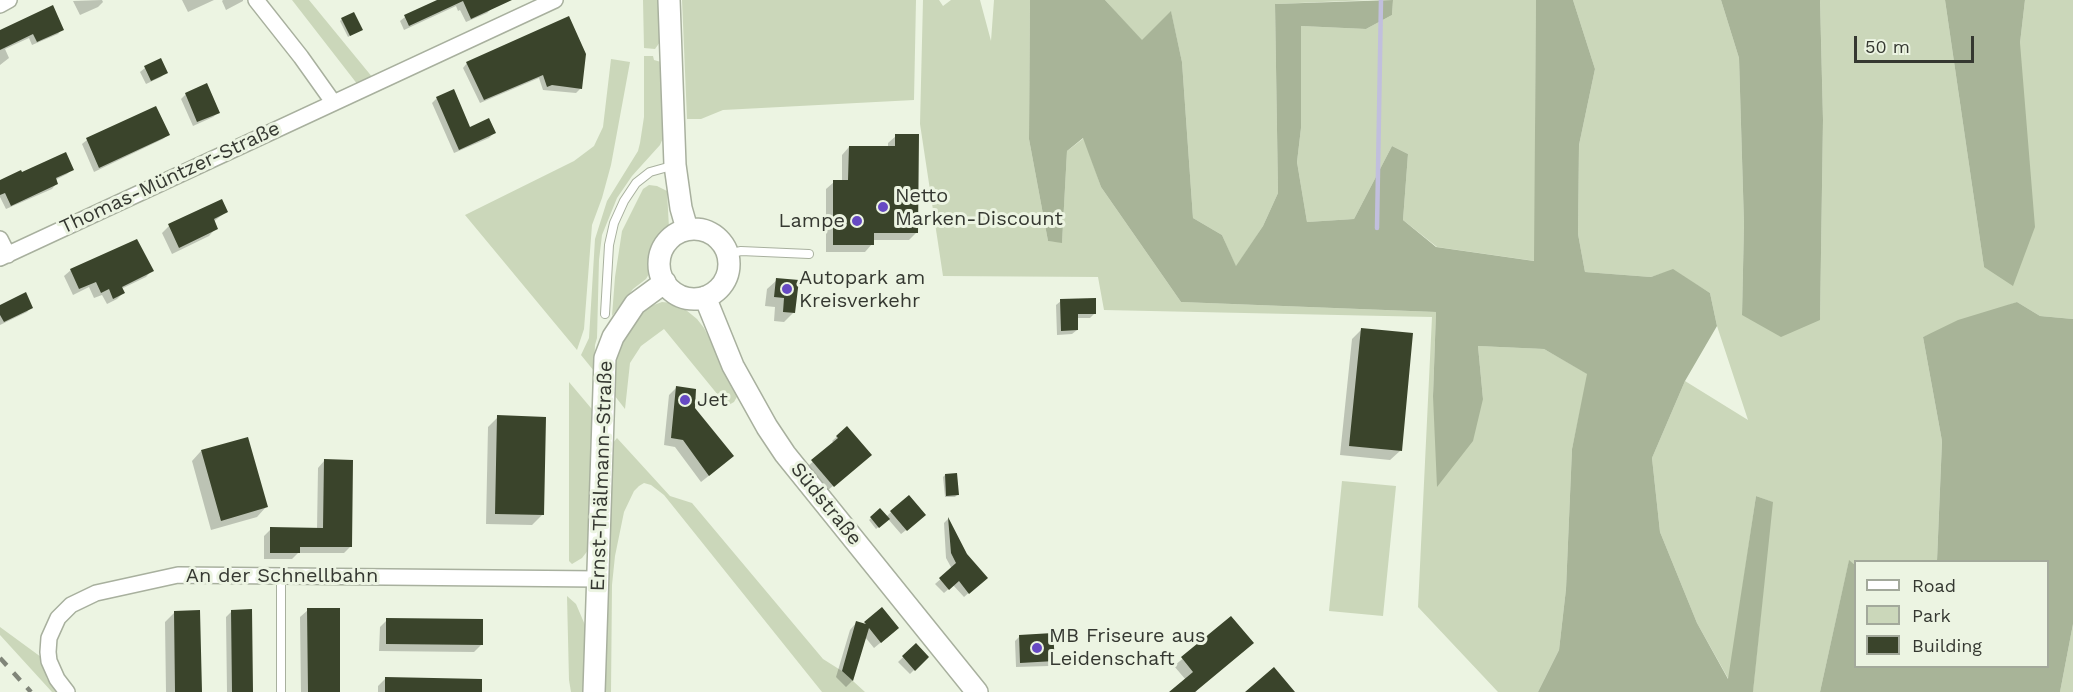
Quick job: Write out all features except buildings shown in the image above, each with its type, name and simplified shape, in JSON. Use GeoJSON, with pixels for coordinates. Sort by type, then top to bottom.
{"type":"FeatureCollection","features":[{"type":"Feature","properties":{"kind":"main road"},"geometry":{"type":"LineString","coordinates":[[669,0],[675,165],[681,208],[687,229]]}},
{"type":"Feature","properties":{"kind":"main road"},"geometry":{"type":"LineString","coordinates":[[687,229],[710,232],[719,239],[727,254],[728,272],[724,283],[716,292],[694,299],[674,293],[665,282],[659,266],[663,247],[677,233],[687,229]]}},
{"type":"Feature","properties":{"kind":"main road","name":"Ernst-Thälmann-Straße"},"geometry":{"type":"LineString","coordinates":[[594,692],[605,358],[613,337],[635,304],[665,282]]}},
{"type":"Feature","properties":{"kind":"main road","name":"Südstraße"},"geometry":{"type":"LineString","coordinates":[[705,297],[733,366],[785,454],[977,692]]}},
{"type":"Feature","properties":{"kind":"street"},"geometry":{"type":"LineString","coordinates":[[0,5],[9,0]]}},
{"type":"Feature","properties":{"kind":"street"},"geometry":{"type":"LineString","coordinates":[[256,0],[333,102]]}},
{"type":"Feature","properties":{"kind":"street","name":"Thomas-Müntzer-Straße"},"geometry":{"type":"LineString","coordinates":[[0,239],[4,256],[555,0]]}},
{"type":"Feature","properties":{"kind":"street","name":"An der Schnellbahn"},"geometry":{"type":"LineString","coordinates":[[67,692],[57,679],[49,662],[48,652],[52,628],[58,618],[71,605],[96,594],[178,575],[598,579]]}},
{"type":"Feature","properties":{"kind":"lane"},"geometry":{"type":"LineString","coordinates":[[605,315],[609,245],[614,223],[624,201],[636,183],[650,172],[675,165]]}},
{"type":"Feature","properties":{"kind":"lane"},"geometry":{"type":"LineString","coordinates":[[727,254],[741,251],[809,254]]}},
{"type":"Feature","properties":{"kind":"lane"},"geometry":{"type":"LineString","coordinates":[[281,576],[281,692]]}},
{"type":"Feature","properties":{"kind":"green space"},"geometry":{"type":"Polygon","coordinates":[[[292,0],[309,0],[373,78],[358,85],[292,0]]]}},
{"type":"Feature","properties":{"kind":"green space"},"geometry":{"type":"Polygon","coordinates":[[[643,0],[659,0],[660,42],[655,49],[644,48],[643,0]]]}},
{"type":"Feature","properties":{"kind":"green space"},"geometry":{"type":"Polygon","coordinates":[[[682,0],[916,0],[914,100],[723,110],[701,119],[687,119],[682,0]]]}},
{"type":"Feature","properties":{"kind":"green space"},"geometry":{"type":"Polygon","coordinates":[[[923,0],[939,0],[943,6],[951,0],[980,0],[991,41],[994,0],[1030,0],[1029,139],[1048,241],[1062,242],[1067,151],[1084,138],[1101,187],[1181,302],[1436,312],[1433,396],[1483,399],[1478,346],[1544,349],[1588,374],[1572,449],[1566,589],[1559,650],[1538,692],[1498,692],[1418,607],[1432,317],[1104,310],[1098,277],[943,276],[920,124],[923,0]]]}},
{"type":"Feature","properties":{"kind":"green space"},"geometry":{"type":"Polygon","coordinates":[[[1030,0],[1105,0],[1142,40],[1171,11],[1182,62],[1193,218],[1222,235],[1236,266],[1263,226],[1278,193],[1275,4],[1393,0],[1392,15],[1366,29],[1301,26],[1301,128],[1297,162],[1307,222],[1354,219],[1392,146],[1408,154],[1403,220],[1436,247],[1534,261],[1536,0],[1573,0],[1595,69],[1579,145],[1578,234],[1585,272],[1651,277],[1673,269],[1710,293],[1717,326],[1685,381],[1652,458],[1660,532],[1697,623],[1728,679],[1756,496],[1773,502],[1753,692],[1538,692],[1559,650],[1566,589],[1572,449],[1587,374],[1544,349],[1478,346],[1483,399],[1473,441],[1437,487],[1433,396],[1436,312],[1181,302],[1101,187],[1083,138],[1067,151],[1062,243],[1048,241],[1029,139],[1030,0]]]}},
{"type":"Feature","properties":{"kind":"green space"},"geometry":{"type":"Polygon","coordinates":[[[1105,0],[1369,0],[1275,4],[1278,193],[1263,226],[1236,267],[1222,235],[1193,218],[1182,62],[1171,12],[1142,41],[1105,0]]]}},
{"type":"Feature","properties":{"kind":"green space"},"geometry":{"type":"Polygon","coordinates":[[[1393,0],[1536,0],[1535,261],[1437,247],[1403,220],[1408,154],[1392,146],[1354,219],[1307,222],[1297,162],[1301,128],[1301,26],[1366,29],[1392,15],[1393,0]]]}},
{"type":"Feature","properties":{"kind":"green space"},"geometry":{"type":"Polygon","coordinates":[[[1573,0],[1721,0],[1739,58],[1744,224],[1742,315],[1820,319],[1823,120],[1820,0],[1945,0],[1984,267],[2025,0],[2073,0],[2073,319],[2040,316],[2017,302],[1923,337],[1942,441],[1937,560],[1854,560],[1854,564],[1849,561],[1820,692],[1753,692],[1772,502],[1756,496],[1729,680],[1697,623],[1660,532],[1652,458],[1685,381],[1748,420],[1717,326],[1710,293],[1673,270],[1651,277],[1585,272],[1578,234],[1579,145],[1595,69],[1573,0]]]}},
{"type":"Feature","properties":{"kind":"green space"},"geometry":{"type":"Polygon","coordinates":[[[1721,0],[1820,0],[1823,120],[1820,320],[1781,337],[1742,315],[1744,224],[1739,58],[1721,0]]]}},
{"type":"Feature","properties":{"kind":"green space"},"geometry":{"type":"Polygon","coordinates":[[[1945,0],[2025,0],[2020,43],[2035,227],[2013,286],[1984,267],[1945,0]]]}},
{"type":"Feature","properties":{"kind":"green space"},"geometry":{"type":"Polygon","coordinates":[[[644,56],[653,56],[654,60],[661,62],[663,138],[660,145],[632,176],[617,198],[602,235],[594,371],[581,355],[589,338],[595,239],[607,201],[638,151],[644,117],[644,56]]]}},
{"type":"Feature","properties":{"kind":"green space"},"geometry":{"type":"Polygon","coordinates":[[[611,59],[630,62],[611,165],[592,225],[584,329],[577,350],[465,215],[574,161],[594,146],[603,127],[611,59]]]}},
{"type":"Feature","properties":{"kind":"green space"},"geometry":{"type":"Polygon","coordinates":[[[649,185],[667,191],[669,228],[654,253],[646,279],[633,289],[612,316],[622,231],[643,189],[649,185]]]}},
{"type":"Feature","properties":{"kind":"green space"},"geometry":{"type":"Polygon","coordinates":[[[662,302],[681,306],[704,328],[738,395],[734,402],[727,406],[664,329],[641,346],[630,363],[625,409],[611,391],[615,357],[621,343],[641,314],[651,306],[662,302]]]}},
{"type":"Feature","properties":{"kind":"green space"},"geometry":{"type":"Polygon","coordinates":[[[2017,302],[2040,316],[2073,319],[2073,624],[2060,692],[1820,692],[1849,560],[1854,564],[1854,668],[2049,668],[2049,560],[1937,560],[1942,441],[1923,337],[1958,320],[2017,302]]]}},
{"type":"Feature","properties":{"kind":"green space"},"geometry":{"type":"Polygon","coordinates":[[[569,382],[596,414],[589,549],[582,558],[572,564],[569,561],[569,382]]]}},
{"type":"Feature","properties":{"kind":"green space"},"geometry":{"type":"Polygon","coordinates":[[[617,438],[670,496],[692,503],[823,659],[842,671],[865,692],[822,692],[664,495],[651,485],[644,483],[634,491],[624,512],[615,556],[612,585],[611,692],[603,692],[612,444],[617,438]]]}},
{"type":"Feature","properties":{"kind":"green space"},"geometry":{"type":"Polygon","coordinates":[[[1342,481],[1396,486],[1383,616],[1329,611],[1342,481]]]}},
{"type":"Feature","properties":{"kind":"green space"},"geometry":{"type":"Polygon","coordinates":[[[567,596],[576,604],[585,625],[588,643],[586,692],[571,692],[567,596]]]}},
{"type":"Feature","properties":{"kind":"green space"},"geometry":{"type":"Polygon","coordinates":[[[2073,624],[2073,692],[2060,692],[2073,624]]]}},
{"type":"Feature","properties":{"kind":"green space"},"geometry":{"type":"Polygon","coordinates":[[[0,627],[41,657],[47,679],[59,692],[52,692],[0,635],[0,627]]]}},
{"type":"Feature","properties":{"kind":"waterway"},"geometry":{"type":"LineString","coordinates":[[1377,228],[1381,0]]}},
{"type":"Feature","properties":{"kind":"railway"},"geometry":{"type":"LineString","coordinates":[[0,658],[31,692]]}},
{"type":"Feature","properties":{"kind":"place","name":"Netto Marken-Discount"},"geometry":{"type":"Point","coordinates":[883,207]}},
{"type":"Feature","properties":{"kind":"place","name":"Lampe"},"geometry":{"type":"Point","coordinates":[857,221]}},
{"type":"Feature","properties":{"kind":"place","name":"Autopark am Kreisverkehr"},"geometry":{"type":"Point","coordinates":[787,289]}},
{"type":"Feature","properties":{"kind":"place","name":"Jet"},"geometry":{"type":"Point","coordinates":[685,400]}},
{"type":"Feature","properties":{"kind":"place","name":"MB Friseure aus Leidenschaft"},"geometry":{"type":"Point","coordinates":[1037,648]}}]}
